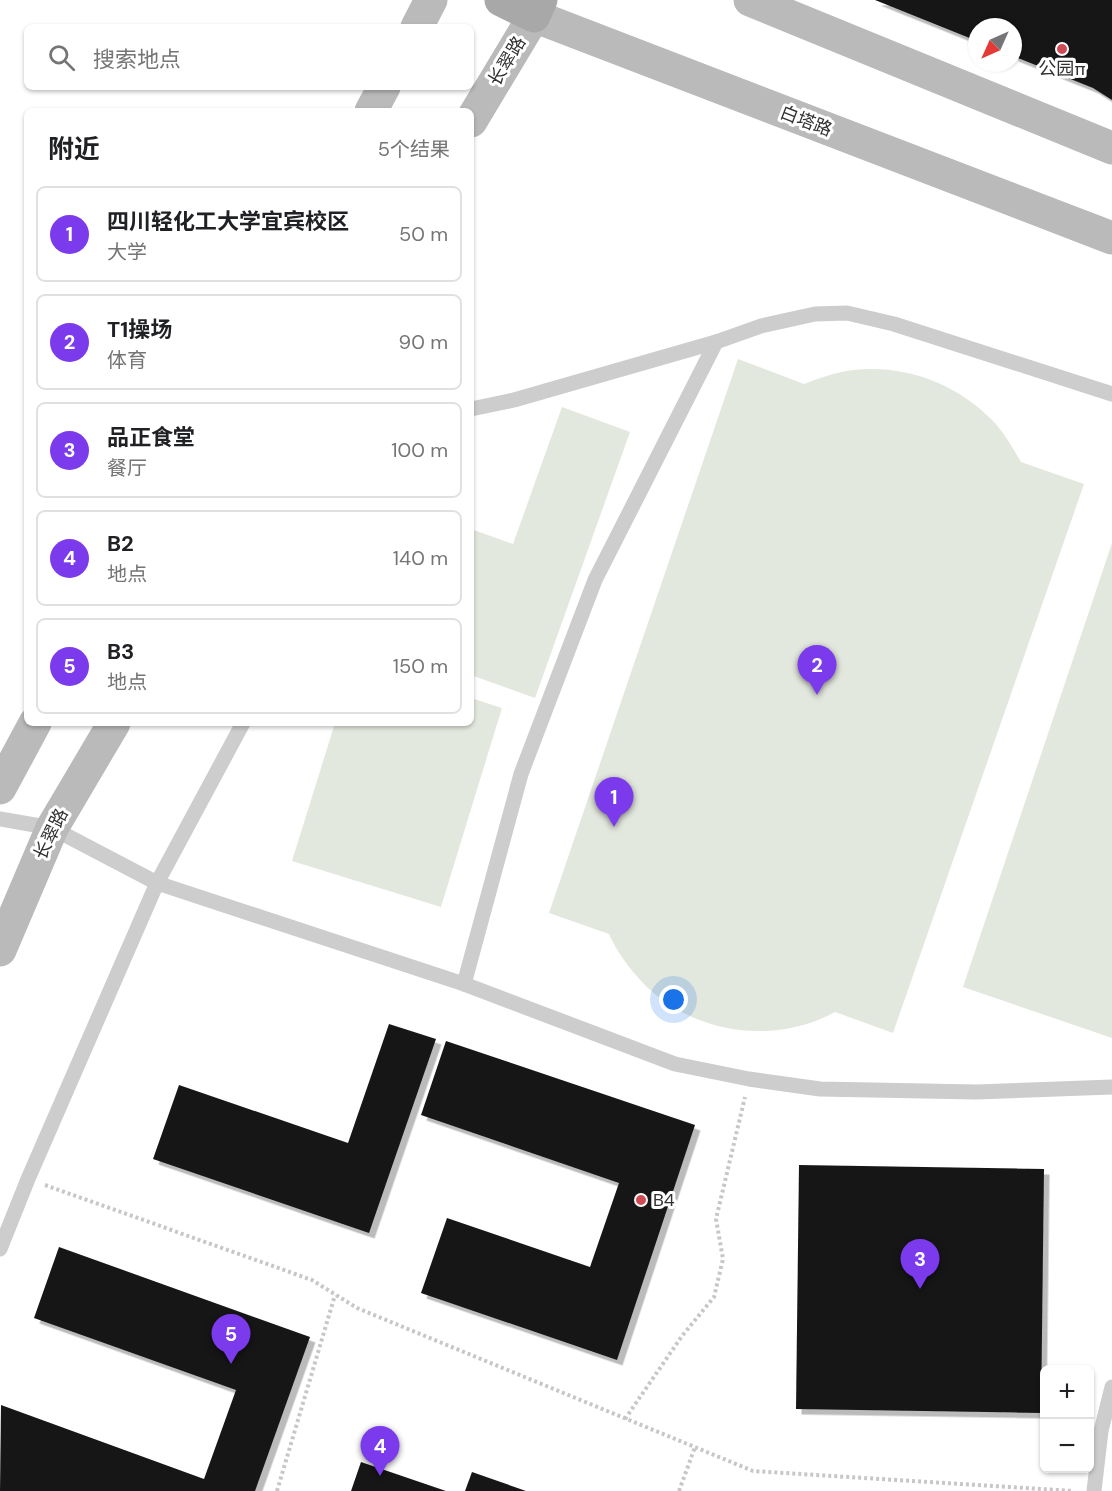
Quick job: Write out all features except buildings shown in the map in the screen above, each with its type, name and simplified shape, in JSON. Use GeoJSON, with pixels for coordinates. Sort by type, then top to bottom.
{"type":"FeatureCollection","features":[{"type":"Feature","properties":{"kind":"main road"},"geometry":{"type":"LineString","coordinates":[[419,24],[431,0]]}},
{"type":"Feature","properties":{"kind":"main road","name":"白塔路"},"geometry":{"type":"LineString","coordinates":[[501,0],[537,8],[1112,238]]}},
{"type":"Feature","properties":{"kind":"main road"},"geometry":{"type":"LineString","coordinates":[[750,0],[1112,148]]}},
{"type":"Feature","properties":{"kind":"main road","name":"长翠路"},"geometry":{"type":"LineString","coordinates":[[474,116],[537,8]]}},
{"type":"Feature","properties":{"kind":"main road"},"geometry":{"type":"LineString","coordinates":[[373,108],[382,90]]}},
{"type":"Feature","properties":{"kind":"main road"},"geometry":{"type":"LineString","coordinates":[[0,788],[33,726]]}},
{"type":"Feature","properties":{"kind":"main road","name":"长翠路"},"geometry":{"type":"LineString","coordinates":[[0,950],[52,828],[112,726]]}},
{"type":"Feature","properties":{"kind":"lane"},"geometry":{"type":"LineString","coordinates":[[474,409],[716,342],[761,326],[815,314],[847,313],[894,324],[1112,394]]}},
{"type":"Feature","properties":{"kind":"lane"},"geometry":{"type":"LineString","coordinates":[[464,984],[522,774],[595,580],[716,342]]}},
{"type":"Feature","properties":{"kind":"lane"},"geometry":{"type":"LineString","coordinates":[[0,1249],[28,1179],[157,883],[241,726]]}},
{"type":"Feature","properties":{"kind":"lane"},"geometry":{"type":"LineString","coordinates":[[0,819],[52,828],[157,883],[464,984],[675,1064],[820,1089],[976,1092],[1112,1087]]}},
{"type":"Feature","properties":{"kind":"lane"},"geometry":{"type":"LineString","coordinates":[[1094,1491],[1101,1431],[1112,1387]]}},
{"type":"Feature","properties":{"kind":"path"},"geometry":{"type":"LineString","coordinates":[[626,1419],[682,1336],[714,1298],[723,1259],[716,1219],[749,1078]]}},
{"type":"Feature","properties":{"kind":"path"},"geometry":{"type":"LineString","coordinates":[[28,1179],[312,1280],[357,1308],[753,1471],[1073,1491]]}},
{"type":"Feature","properties":{"kind":"path"},"geometry":{"type":"LineString","coordinates":[[277,1491],[335,1295]]}},
{"type":"Feature","properties":{"kind":"path"},"geometry":{"type":"LineString","coordinates":[[679,1491],[695,1447]]}},
{"type":"Feature","properties":{"kind":"shaded area"},"geometry":{"type":"Polygon","coordinates":[[[738,359],[804,384],[840,372],[872,369],[910,373],[928,379],[946,386],[978,407],[1008,440],[1021,462],[1084,484],[893,1033],[835,1012],[809,1023],[782,1029],[755,1031],[728,1028],[701,1021],[676,1009],[654,993],[627,964],[609,934],[549,913],[738,359]]]}},
{"type":"Feature","properties":{"kind":"shaded area"},"geometry":{"type":"Polygon","coordinates":[[[562,407],[630,432],[535,698],[474,676],[474,530],[513,544],[562,407]]]}},
{"type":"Feature","properties":{"kind":"shaded area"},"geometry":{"type":"Polygon","coordinates":[[[1112,543],[1112,1038],[963,987],[1112,543]]]}},
{"type":"Feature","properties":{"kind":"shaded area"},"geometry":{"type":"Polygon","coordinates":[[[474,699],[502,708],[441,907],[292,861],[334,726],[474,726],[474,699]]]}},
{"type":"Feature","properties":{"kind":"place","name":"公园π"},"geometry":{"type":"Point","coordinates":[1062,49]}},
{"type":"Feature","properties":{"kind":"place","name":"T1操场"},"geometry":{"type":"Point","coordinates":[817,695]}},
{"type":"Feature","properties":{"kind":"place","name":"四川轻化工大学宜宾校区"},"geometry":{"type":"Point","coordinates":[614,827]}},
{"type":"Feature","properties":{"kind":"place","name":"B4"},"geometry":{"type":"Point","coordinates":[641,1200]}},
{"type":"Feature","properties":{"kind":"place","name":"品正食堂"},"geometry":{"type":"Point","coordinates":[920,1289]}},
{"type":"Feature","properties":{"kind":"place","name":"B3"},"geometry":{"type":"Point","coordinates":[231,1364]}},
{"type":"Feature","properties":{"kind":"place","name":"B2"},"geometry":{"type":"Point","coordinates":[380,1476]}}]}
